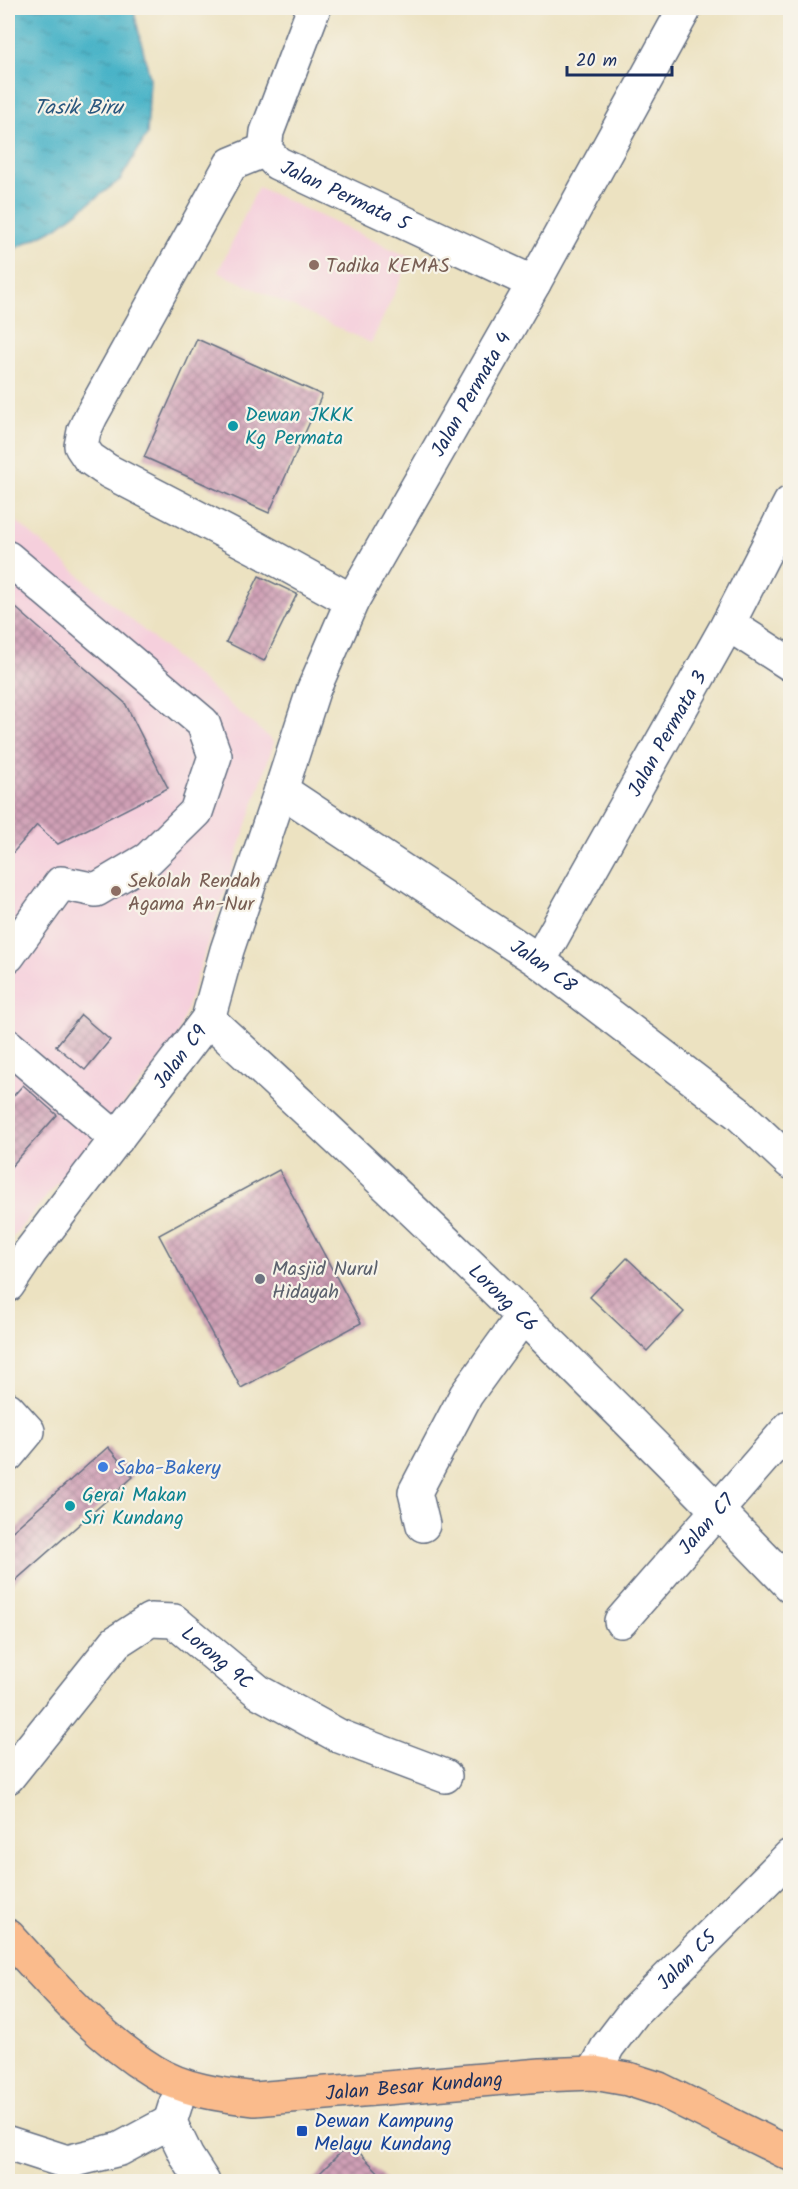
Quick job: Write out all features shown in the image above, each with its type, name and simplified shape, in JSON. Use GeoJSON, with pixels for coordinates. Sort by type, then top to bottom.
{"type":"FeatureCollection","features":[{"type":"Feature","properties":{"kind":"main road","name":"Jalan Besar Kundang"},"geometry":{"type":"LineString","coordinates":[[8,1936],[76,2010],[154,2072],[181,2084],[218,2094],[255,2099],[541,2074],[594,2073],[628,2079],[659,2089],[790,2154]]}},
{"type":"Feature","properties":{"kind":"street","name":"Jalan Permata 5"},"geometry":{"type":"LineString","coordinates":[[314,8],[267,132],[265,150],[277,163],[534,284]]}},
{"type":"Feature","properties":{"kind":"street","name":"Jalan Permata 4"},"geometry":{"type":"LineString","coordinates":[[281,790],[313,691],[352,601],[534,284],[685,8]]}},
{"type":"Feature","properties":{"kind":"street"},"geometry":{"type":"LineString","coordinates":[[265,150],[231,164],[91,416],[84,430],[81,446],[89,458],[108,471],[352,601]]}},
{"type":"Feature","properties":{"kind":"street","name":"Jalan Permata 3"},"geometry":{"type":"LineString","coordinates":[[539,961],[728,624],[790,503]]}},
{"type":"Feature","properties":{"kind":"street"},"geometry":{"type":"LineString","coordinates":[[8,558],[203,723],[216,756],[196,812],[148,859],[96,890],[61,883],[8,956]]}},
{"type":"Feature","properties":{"kind":"street"},"geometry":{"type":"LineString","coordinates":[[728,624],[790,664]]}},
{"type":"Feature","properties":{"kind":"street","name":"Jalan C8"},"geometry":{"type":"LineString","coordinates":[[281,790],[539,961],[739,1114],[790,1162]]}},
{"type":"Feature","properties":{"kind":"street","name":"Jalan C9"},"geometry":{"type":"LineString","coordinates":[[8,1285],[30,1252],[208,1019],[226,950],[281,790]]}},
{"type":"Feature","properties":{"kind":"street","name":"Lorong C6"},"geometry":{"type":"LineString","coordinates":[[208,1019],[335,1135],[523,1316],[718,1509],[790,1585]]}},
{"type":"Feature","properties":{"kind":"street"},"geometry":{"type":"LineString","coordinates":[[8,1046],[117,1139]]}},
{"type":"Feature","properties":{"kind":"street"},"geometry":{"type":"LineString","coordinates":[[423,1525],[415,1492],[466,1395],[523,1316]]}},
{"type":"Feature","properties":{"kind":"street"},"geometry":{"type":"LineString","coordinates":[[8,1409],[28,1431],[8,1455]]}},
{"type":"Feature","properties":{"kind":"street","name":"Jalan C7"},"geometry":{"type":"LineString","coordinates":[[621,1621],[790,1427]]}},
{"type":"Feature","properties":{"kind":"street","name":"Lorong 9C"},"geometry":{"type":"LineString","coordinates":[[8,1777],[116,1642],[150,1620],[174,1622],[259,1692],[339,1736],[445,1776]]}},
{"type":"Feature","properties":{"kind":"street","name":"Jalan C5"},"geometry":{"type":"LineString","coordinates":[[594,2073],[608,2046],[634,2012],[790,1856]]}},
{"type":"Feature","properties":{"kind":"street"},"geometry":{"type":"LineString","coordinates":[[181,2084],[170,2122],[187,2157],[203,2181]]}},
{"type":"Feature","properties":{"kind":"street"},"geometry":{"type":"LineString","coordinates":[[8,2143],[67,2162],[120,2149],[170,2122]]}},
{"type":"Feature","properties":{"kind":"shaded area","name":"Tadika KEMAS"},"geometry":{"type":"Polygon","coordinates":[[[258,187],[411,258],[371,343],[218,272],[258,187]]]}},
{"type":"Feature","properties":{"kind":"shaded area","name":"Sekolah Rendah Agama An-Nur"},"geometry":{"type":"Polygon","coordinates":[[[8,514],[274,742],[176,1041],[8,1243],[8,514]]]}},
{"type":"Feature","properties":{"kind":"water","name":"Tasik Biru"},"geometry":{"type":"Polygon","coordinates":[[[8,8],[133,8],[150,78],[147,135],[120,180],[56,228],[8,252],[8,8]]]}},
{"type":"Feature","properties":{"kind":"building","name":"Dewan JKKK Kg Permata"},"geometry":{"type":"Polygon","coordinates":[[[197,339],[322,395],[269,513],[144,457],[197,339]]]}},
{"type":"Feature","properties":{"kind":"building"},"geometry":{"type":"Polygon","coordinates":[[[259,576],[297,594],[264,661],[226,642],[259,576]]]}},
{"type":"Feature","properties":{"kind":"building"},"geometry":{"type":"Polygon","coordinates":[[[8,601],[125,703],[168,788],[58,844],[37,825],[10,856],[8,853],[8,601]]]}},
{"type":"Feature","properties":{"kind":"building"},"geometry":{"type":"Polygon","coordinates":[[[81,1015],[110,1040],[85,1070],[56,1046],[81,1015]]]}},
{"type":"Feature","properties":{"kind":"building"},"geometry":{"type":"Polygon","coordinates":[[[23,1085],[57,1115],[8,1170],[8,1102],[23,1085]]]}},
{"type":"Feature","properties":{"kind":"building","name":"Masjid Nurul Hidayah"},"geometry":{"type":"Polygon","coordinates":[[[279,1170],[361,1323],[241,1388],[159,1235],[279,1170]]]}},
{"type":"Feature","properties":{"kind":"building"},"geometry":{"type":"Polygon","coordinates":[[[627,1258],[684,1312],[647,1351],[590,1297],[627,1258]]]}},
{"type":"Feature","properties":{"kind":"building","name":"Gerai Makan Sri Kundang"},"geometry":{"type":"Polygon","coordinates":[[[108,1447],[133,1477],[8,1587],[8,1535],[108,1447]]]}},
{"type":"Feature","properties":{"kind":"building"},"geometry":{"type":"Polygon","coordinates":[[[350,2143],[388,2182],[311,2182],[350,2143]]]}},
{"type":"Feature","properties":{"kind":"place","name":"Tadika KEMAS"},"geometry":{"type":"Point","coordinates":[314,265]}},
{"type":"Feature","properties":{"kind":"place","name":"Dewan JKKK Kg Permata"},"geometry":{"type":"Point","coordinates":[233,426]}},
{"type":"Feature","properties":{"kind":"place","name":"Sekolah Rendah Agama An-Nur"},"geometry":{"type":"Point","coordinates":[116,891]}},
{"type":"Feature","properties":{"kind":"place","name":"Masjid Nurul Hidayah"},"geometry":{"type":"Point","coordinates":[260,1279]}},
{"type":"Feature","properties":{"kind":"place","name":"Saba-Bakery"},"geometry":{"type":"Point","coordinates":[103,1467]}},
{"type":"Feature","properties":{"kind":"place","name":"Gerai Makan Sri Kundang"},"geometry":{"type":"Point","coordinates":[70,1506]}},
{"type":"Feature","properties":{"kind":"place","name":"Dewan Kampung Melayu Kundang"},"geometry":{"type":"Point","coordinates":[302,2131]}}]}
